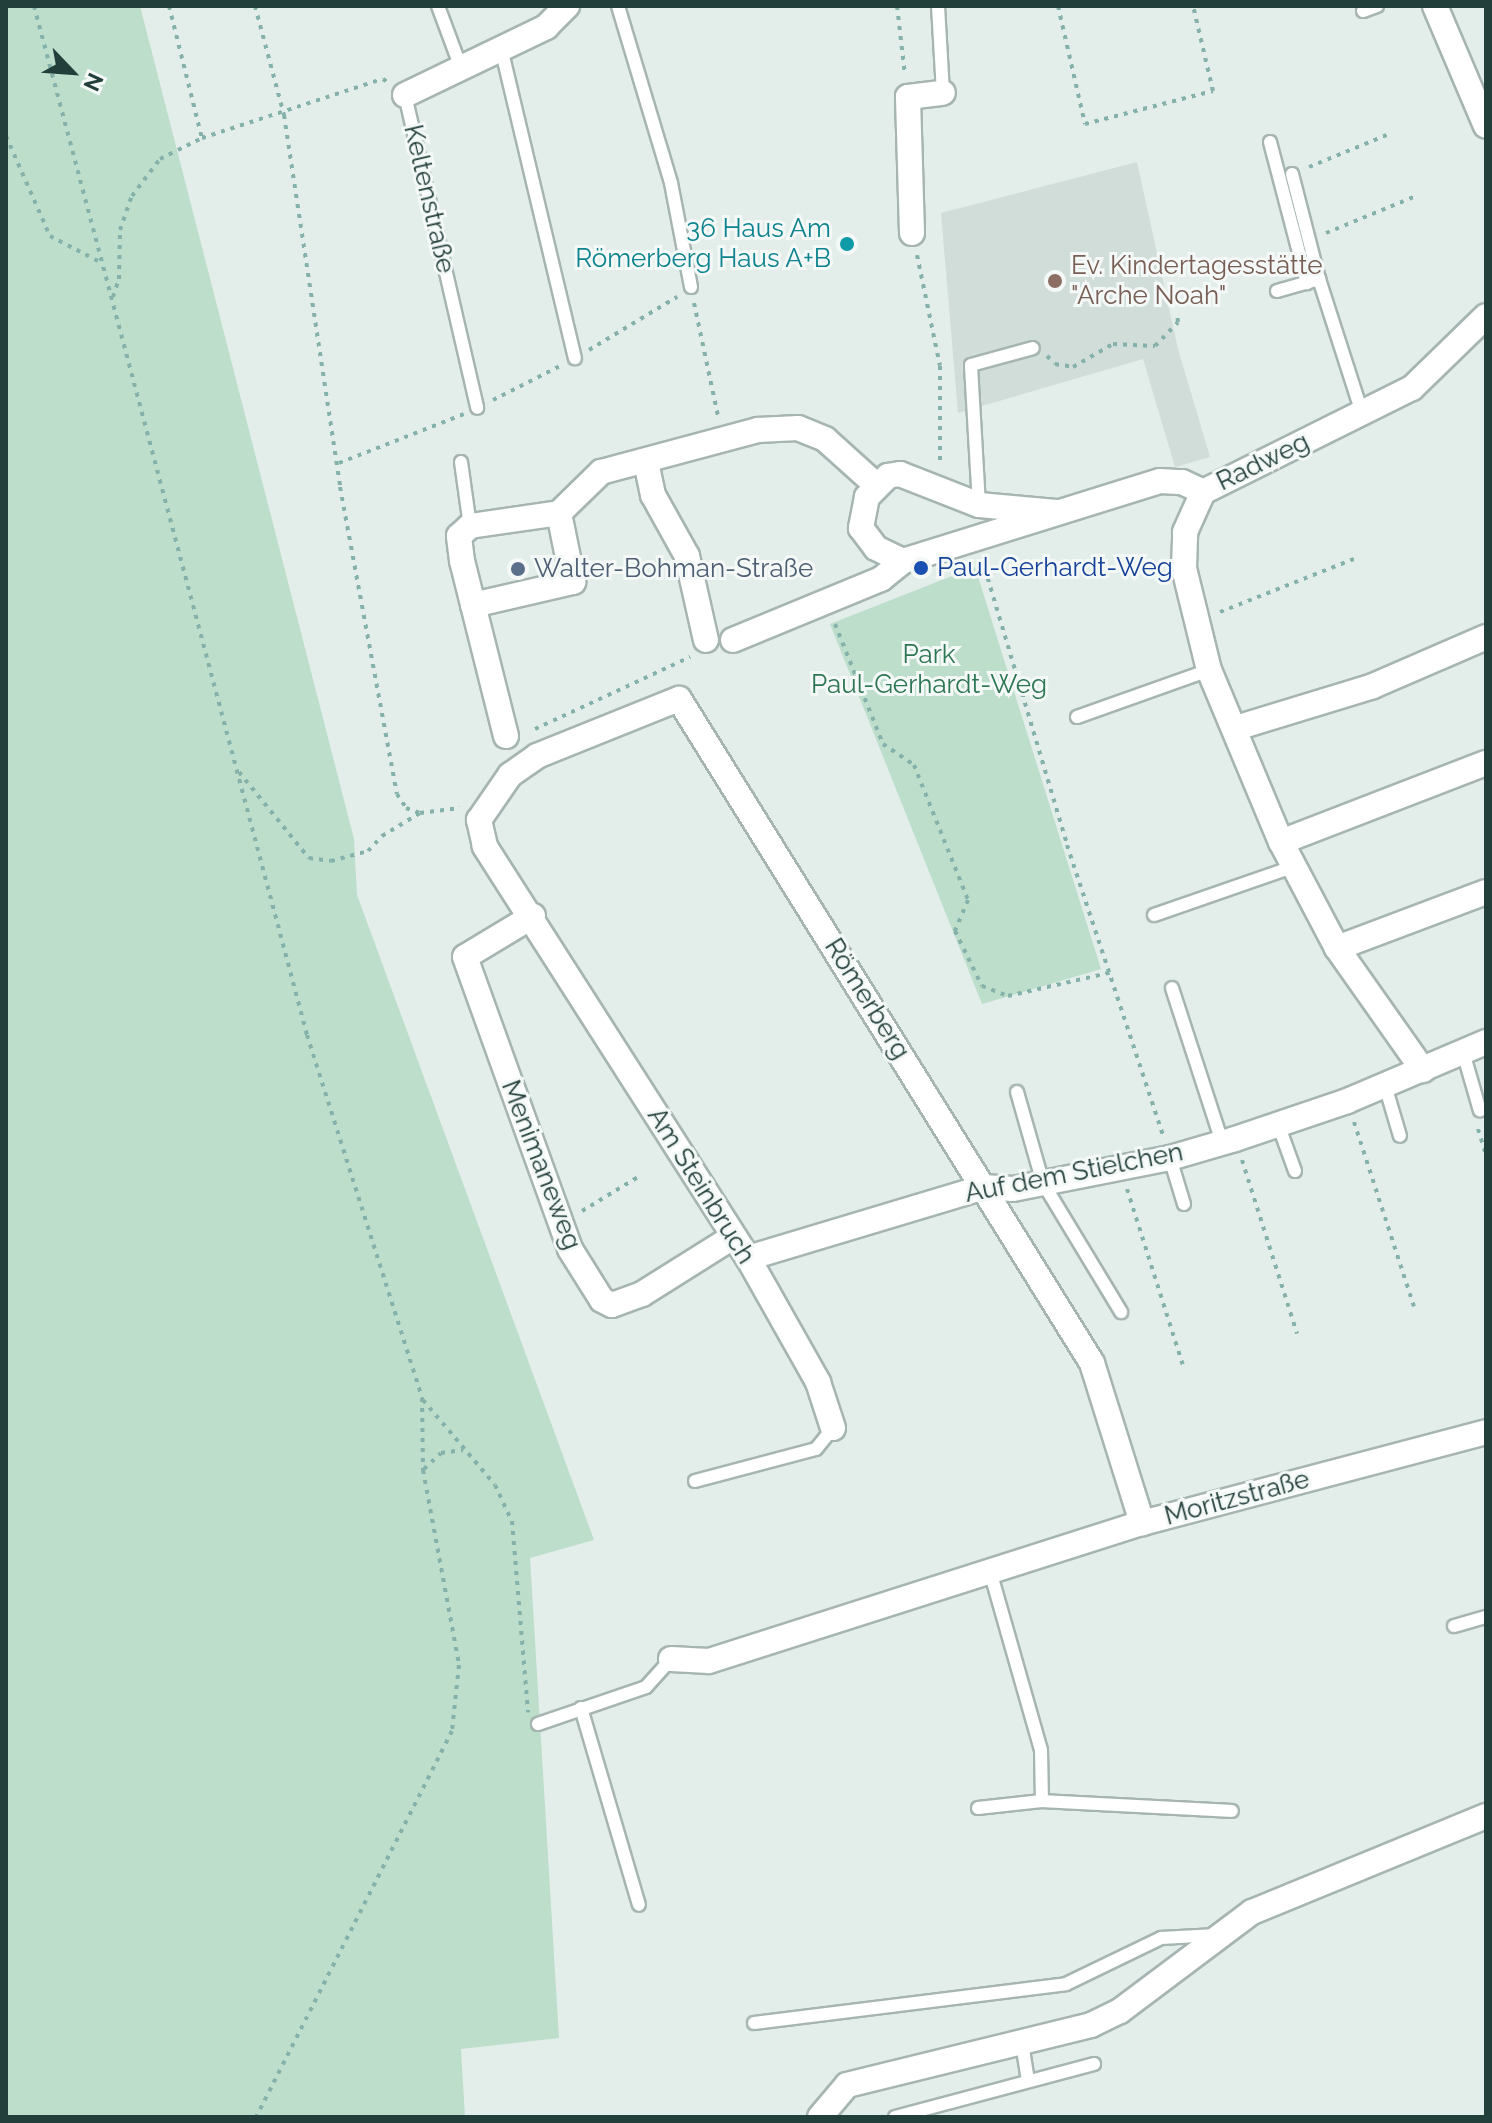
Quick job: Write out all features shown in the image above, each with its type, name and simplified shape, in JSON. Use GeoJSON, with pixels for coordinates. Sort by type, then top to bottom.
{"type":"FeatureCollection","features":[{"type":"Feature","properties":{"kind":"street","name":"Keltenstraße"},"geometry":{"type":"LineString","coordinates":[[405,95],[546,27],[567,6]]}},
{"type":"Feature","properties":{"kind":"street"},"geometry":{"type":"LineString","coordinates":[[1435,6],[1486,126]]}},
{"type":"Feature","properties":{"kind":"street"},"geometry":{"type":"LineString","coordinates":[[912,233],[908,97],[943,93]]}},
{"type":"Feature","properties":{"kind":"street","name":"Radweg"},"geometry":{"type":"LineString","coordinates":[[1423,1070],[1337,948],[1281,842],[1236,728],[1209,670],[1184,568],[1185,532],[1203,492],[1363,416],[1412,388],[1486,316]]}},
{"type":"Feature","properties":{"kind":"street"},"geometry":{"type":"LineString","coordinates":[[506,736],[459,536],[470,526],[559,513],[601,472],[758,430],[798,428],[825,439],[876,485]]}},
{"type":"Feature","properties":{"kind":"street"},"geometry":{"type":"LineString","coordinates":[[646,462],[653,495],[687,556],[706,640]]}},
{"type":"Feature","properties":{"kind":"street"},"geometry":{"type":"LineString","coordinates":[[898,564],[876,548],[861,528],[863,507],[876,485],[900,474],[940,487],[979,505],[1056,512]]}},
{"type":"Feature","properties":{"kind":"street"},"geometry":{"type":"LineString","coordinates":[[733,640],[881,579],[898,564],[976,537],[1160,481],[1182,482],[1203,492]]}},
{"type":"Feature","properties":{"kind":"street"},"geometry":{"type":"LineString","coordinates":[[473,605],[573,582],[559,513]]}},
{"type":"Feature","properties":{"kind":"street"},"geometry":{"type":"LineString","coordinates":[[1236,728],[1373,686],[1486,637]]}},
{"type":"Feature","properties":{"kind":"street","name":"Römerberg"},"geometry":{"type":"LineString","coordinates":[[472,813],[510,775],[537,756],[679,699],[984,1187],[996,1214],[1092,1363],[1142,1523]]}},
{"type":"Feature","properties":{"kind":"street"},"geometry":{"type":"LineString","coordinates":[[1281,842],[1486,763]]}},
{"type":"Feature","properties":{"kind":"street","name":"Am Steinbruch"},"geometry":{"type":"LineString","coordinates":[[472,813],[485,846],[533,916],[748,1258],[818,1382],[833,1428]]}},
{"type":"Feature","properties":{"kind":"street"},"geometry":{"type":"LineString","coordinates":[[1337,948],[1486,892]]}},
{"type":"Feature","properties":{"kind":"street","name":"Menimaneweg"},"geometry":{"type":"LineString","coordinates":[[533,916],[465,957],[570,1249],[608,1305],[642,1294],[733,1237]]}},
{"type":"Feature","properties":{"kind":"street","name":"Auf dem Stielchen"},"geometry":{"type":"LineString","coordinates":[[748,1258],[984,1187],[1043,1183],[1170,1158],[1229,1141],[1347,1101],[1384,1082],[1423,1070],[1486,1042]]}},
{"type":"Feature","properties":{"kind":"street","name":"Moritzstraße"},"geometry":{"type":"LineString","coordinates":[[671,1659],[709,1661],[1142,1523],[1486,1432]]}},
{"type":"Feature","properties":{"kind":"street"},"geometry":{"type":"LineString","coordinates":[[820,2117],[847,2085],[1073,2031],[1120,2011],[1220,1935],[1285,1896],[1486,1816]]}},
{"type":"Feature","properties":{"kind":"lane"},"geometry":{"type":"LineString","coordinates":[[438,6],[461,68]]}},
{"type":"Feature","properties":{"kind":"lane"},"geometry":{"type":"LineString","coordinates":[[618,6],[671,183],[691,287]]}},
{"type":"Feature","properties":{"kind":"lane"},"geometry":{"type":"LineString","coordinates":[[938,6],[943,93]]}},
{"type":"Feature","properties":{"kind":"lane"},"geometry":{"type":"LineString","coordinates":[[1363,11],[1377,6]]}},
{"type":"Feature","properties":{"kind":"lane"},"geometry":{"type":"LineString","coordinates":[[501,48],[575,358]]}},
{"type":"Feature","properties":{"kind":"lane","name":"Keltenstraße"},"geometry":{"type":"LineString","coordinates":[[405,95],[477,408]]}},
{"type":"Feature","properties":{"kind":"lane"},"geometry":{"type":"LineString","coordinates":[[1270,142],[1313,281],[1363,416]]}},
{"type":"Feature","properties":{"kind":"lane"},"geometry":{"type":"LineString","coordinates":[[1292,174],[1309,240],[1313,281]]}},
{"type":"Feature","properties":{"kind":"lane"},"geometry":{"type":"LineString","coordinates":[[1277,291],[1313,281]]}},
{"type":"Feature","properties":{"kind":"lane"},"geometry":{"type":"LineString","coordinates":[[979,505],[971,365],[1033,348]]}},
{"type":"Feature","properties":{"kind":"lane"},"geometry":{"type":"LineString","coordinates":[[461,462],[470,526]]}},
{"type":"Feature","properties":{"kind":"lane"},"geometry":{"type":"LineString","coordinates":[[1077,717],[1209,670]]}},
{"type":"Feature","properties":{"kind":"lane"},"geometry":{"type":"LineString","coordinates":[[1154,915],[1293,867]]}},
{"type":"Feature","properties":{"kind":"lane"},"geometry":{"type":"LineString","coordinates":[[1172,988],[1229,1141]]}},
{"type":"Feature","properties":{"kind":"lane"},"geometry":{"type":"LineString","coordinates":[[1463,1052],[1480,1111]]}},
{"type":"Feature","properties":{"kind":"lane"},"geometry":{"type":"LineString","coordinates":[[1384,1082],[1400,1136]]}},
{"type":"Feature","properties":{"kind":"lane"},"geometry":{"type":"LineString","coordinates":[[1017,1092],[1043,1183],[1121,1312]]}},
{"type":"Feature","properties":{"kind":"lane"},"geometry":{"type":"LineString","coordinates":[[1278,1124],[1295,1171]]}},
{"type":"Feature","properties":{"kind":"lane"},"geometry":{"type":"LineString","coordinates":[[1170,1158],[1184,1204]]}},
{"type":"Feature","properties":{"kind":"lane","name":"Am Steinbruch"},"geometry":{"type":"LineString","coordinates":[[695,1481],[816,1449],[833,1428]]}},
{"type":"Feature","properties":{"kind":"lane"},"geometry":{"type":"LineString","coordinates":[[990,1571],[1041,1750],[1042,1801]]}},
{"type":"Feature","properties":{"kind":"lane"},"geometry":{"type":"LineString","coordinates":[[1454,1626],[1486,1617]]}},
{"type":"Feature","properties":{"kind":"lane"},"geometry":{"type":"LineString","coordinates":[[538,1724],[646,1687],[671,1659]]}},
{"type":"Feature","properties":{"kind":"lane"},"geometry":{"type":"LineString","coordinates":[[581,1708],[639,1905]]}},
{"type":"Feature","properties":{"kind":"lane"},"geometry":{"type":"LineString","coordinates":[[978,1808],[1042,1801],[1232,1811]]}},
{"type":"Feature","properties":{"kind":"lane"},"geometry":{"type":"LineString","coordinates":[[754,2023],[1066,1984],[1161,1938],[1220,1935]]}},
{"type":"Feature","properties":{"kind":"lane"},"geometry":{"type":"LineString","coordinates":[[1022,2043],[1028,2081]]}},
{"type":"Feature","properties":{"kind":"lane"},"geometry":{"type":"LineString","coordinates":[[895,2117],[1094,2064]]}},
{"type":"Feature","properties":{"kind":"path"},"geometry":{"type":"LineString","coordinates":[[34,6],[98,261],[112,299],[307,1035],[422,1398],[423,1470],[459,1665],[452,1731],[374,1877],[256,2117]]}},
{"type":"Feature","properties":{"kind":"path"},"geometry":{"type":"LineString","coordinates":[[169,6],[202,138]]}},
{"type":"Feature","properties":{"kind":"path"},"geometry":{"type":"LineString","coordinates":[[255,6],[284,115],[380,720],[397,794],[406,808],[420,813],[472,813]]}},
{"type":"Feature","properties":{"kind":"path"},"geometry":{"type":"LineString","coordinates":[[897,6],[908,97]]}},
{"type":"Feature","properties":{"kind":"path"},"geometry":{"type":"LineString","coordinates":[[1058,6],[1085,124],[1213,91],[1193,6]]}},
{"type":"Feature","properties":{"kind":"path"},"geometry":{"type":"LineString","coordinates":[[112,299],[119,279],[120,230],[132,196],[160,159],[202,138],[284,115],[383,79],[405,95]]}},
{"type":"Feature","properties":{"kind":"path"},"geometry":{"type":"LineString","coordinates":[[1292,174],[1389,134]]}},
{"type":"Feature","properties":{"kind":"path"},"geometry":{"type":"LineString","coordinates":[[6,136],[50,236],[98,261]]}},
{"type":"Feature","properties":{"kind":"path"},"geometry":{"type":"LineString","coordinates":[[1309,240],[1416,196]]}},
{"type":"Feature","properties":{"kind":"path"},"geometry":{"type":"LineString","coordinates":[[912,233],[940,366],[940,487]]}},
{"type":"Feature","properties":{"kind":"path"},"geometry":{"type":"LineString","coordinates":[[1033,348],[1055,364],[1073,367],[1113,344],[1155,346],[1178,322],[1177,313]]}},
{"type":"Feature","properties":{"kind":"path"},"geometry":{"type":"LineString","coordinates":[[976,537],[1067,845],[1113,972],[1170,1158]]}},
{"type":"Feature","properties":{"kind":"path"},"geometry":{"type":"LineString","coordinates":[[1196,622],[1359,557]]}},
{"type":"Feature","properties":{"kind":"path"},"geometry":{"type":"LineString","coordinates":[[826,601],[883,744],[914,765],[968,900],[955,931],[982,986],[1008,996],[1113,972]]}},
{"type":"Feature","properties":{"kind":"path"},"geometry":{"type":"LineString","coordinates":[[237,770],[309,858],[331,861],[368,851],[382,836],[420,813]]}},
{"type":"Feature","properties":{"kind":"path"},"geometry":{"type":"LineString","coordinates":[[1347,1101],[1414,1307]]}},
{"type":"Feature","properties":{"kind":"path"},"geometry":{"type":"LineString","coordinates":[[1480,1111],[1477,1125],[1486,1156]]}},
{"type":"Feature","properties":{"kind":"path"},"geometry":{"type":"LineString","coordinates":[[1229,1141],[1297,1333]]}},
{"type":"Feature","properties":{"kind":"path"},"geometry":{"type":"LineString","coordinates":[[1120,1167],[1184,1369]]}},
{"type":"Feature","properties":{"kind":"path"},"geometry":{"type":"LineString","coordinates":[[561,1224],[638,1177]]}},
{"type":"Feature","properties":{"kind":"path"},"geometry":{"type":"LineString","coordinates":[[422,1398],[495,1485],[512,1521],[523,1622],[522,1678],[530,1726],[538,1724]]}},
{"type":"Feature","properties":{"kind":"path"},"geometry":{"type":"LineString","coordinates":[[423,1470],[441,1453],[466,1451]]}},
{"type":"Feature","properties":{"kind":"shaded area","name":"Ev. Kindertagesstätte \"Arche Noah\""},"geometry":{"type":"Polygon","coordinates":[[[1137,162],[1178,349],[1210,457],[1175,467],[1143,359],[958,413],[941,213],[1137,162]]]}},
{"type":"Feature","properties":{"kind":"green space"},"geometry":{"type":"Polygon","coordinates":[[[6,6],[140,6],[354,839],[357,895],[594,1540],[530,1558],[559,2038],[461,2049],[465,2117],[6,2117],[6,6]]]}},
{"type":"Feature","properties":{"kind":"green space","name":"Park Paul-Gerhardt-Weg"},"geometry":{"type":"Polygon","coordinates":[[[975,567],[1101,969],[982,1004],[830,624],[975,567]]]}},
{"type":"Feature","properties":{"kind":"place","name":"36 Haus Am Römerberg Haus A+B"},"geometry":{"type":"Point","coordinates":[847,244]}},
{"type":"Feature","properties":{"kind":"place","name":"Ev. Kindertagesstätte \"Arche Noah\""},"geometry":{"type":"Point","coordinates":[1055,281]}},
{"type":"Feature","properties":{"kind":"place","name":"Paul-Gerhardt-Weg"},"geometry":{"type":"Point","coordinates":[921,568]}},
{"type":"Feature","properties":{"kind":"place","name":"Walter-Bohman-Straße"},"geometry":{"type":"Point","coordinates":[518,569]}}]}
